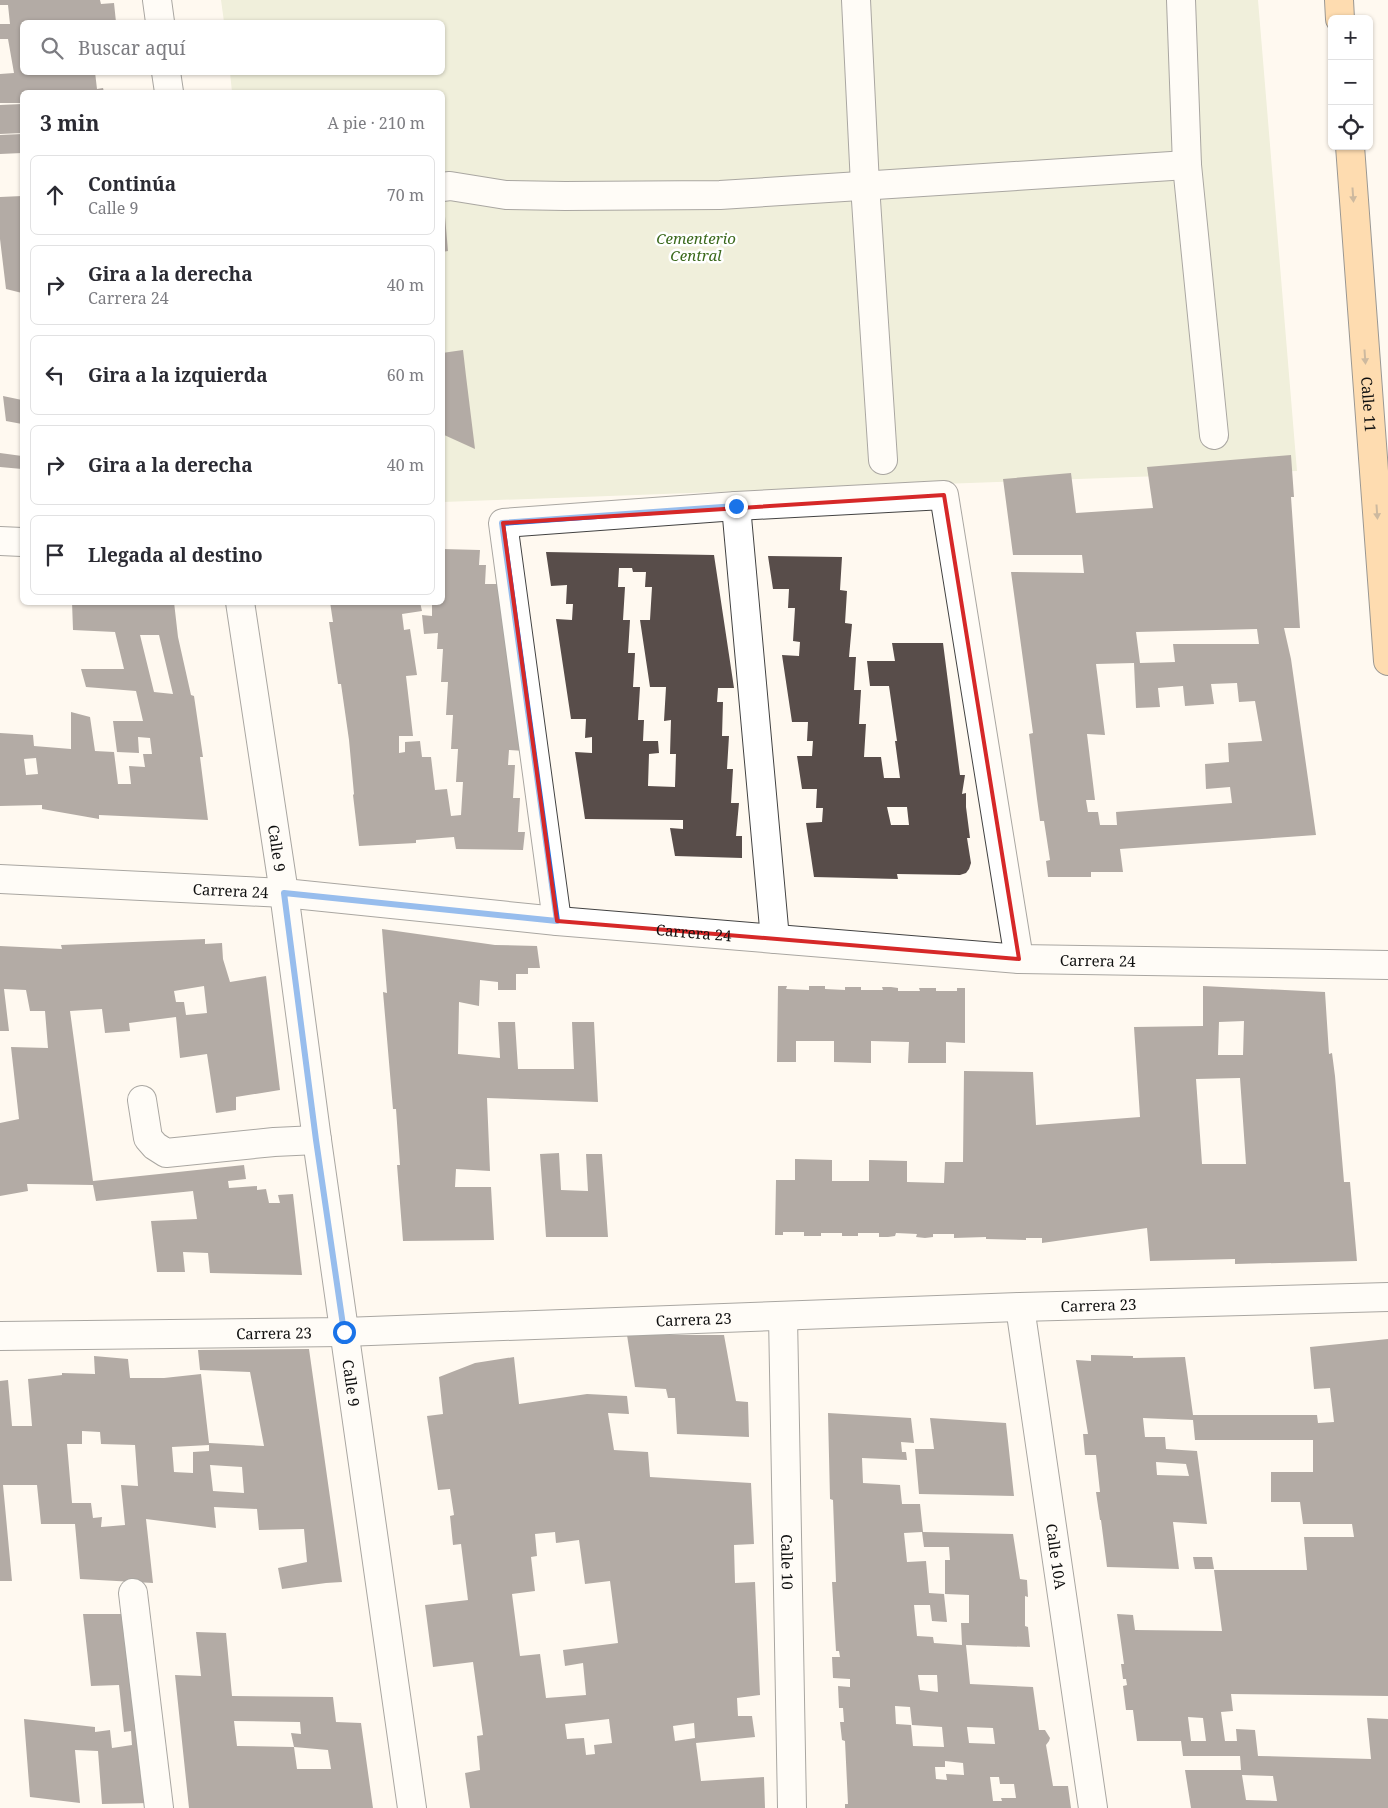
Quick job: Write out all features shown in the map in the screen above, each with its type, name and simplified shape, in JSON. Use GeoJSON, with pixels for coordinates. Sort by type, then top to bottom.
{"type":"FeatureCollection","features":[{"type":"Feature","properties":{"kind":"main road"},"geometry":{"type":"LineString","coordinates":[[1339,0],[1340,15]]}},
{"type":"Feature","properties":{"kind":"main road","name":"Calle 11"},"geometry":{"type":"LineString","coordinates":[[1350,150],[1388,661]]}},
{"type":"Feature","properties":{"kind":"street"},"geometry":{"type":"LineString","coordinates":[[157,0],[160,20]]}},
{"type":"Feature","properties":{"kind":"street"},"geometry":{"type":"LineString","coordinates":[[856,0],[865,185],[883,460]]}},
{"type":"Feature","properties":{"kind":"street"},"geometry":{"type":"LineString","coordinates":[[1181,0],[1187,165],[1214,435]]}},
{"type":"Feature","properties":{"kind":"street"},"geometry":{"type":"LineString","coordinates":[[166,75],[169,90]]}},
{"type":"Feature","properties":{"kind":"street"},"geometry":{"type":"LineString","coordinates":[[445,187],[506,195],[720,195],[1187,165]]}},
{"type":"Feature","properties":{"kind":"street"},"geometry":{"type":"LineString","coordinates":[[557,921],[502,523],[736,506],[944,495],[1019,960]]}},
{"type":"Feature","properties":{"kind":"street"},"geometry":{"type":"LineString","coordinates":[[736,506],[775,939]]}},
{"type":"Feature","properties":{"kind":"street"},"geometry":{"type":"LineString","coordinates":[[0,541],[20,542]]}},
{"type":"Feature","properties":{"kind":"street","name":"Calle 9"},"geometry":{"type":"LineString","coordinates":[[240,605],[284,893],[316,1140],[412,1808]]}},
{"type":"Feature","properties":{"kind":"street","name":"Carrera 24"},"geometry":{"type":"LineString","coordinates":[[0,879],[284,893],[557,921],[1019,960],[1388,965]]}},
{"type":"Feature","properties":{"kind":"street"},"geometry":{"type":"LineString","coordinates":[[142,1100],[148,1138],[155,1146],[166,1152],[316,1140]]}},
{"type":"Feature","properties":{"kind":"street","name":"Carrera 23"},"geometry":{"type":"LineString","coordinates":[[0,1336],[344,1332],[1020,1307],[1388,1296]]}},
{"type":"Feature","properties":{"kind":"street","name":"Calle 10A"},"geometry":{"type":"LineString","coordinates":[[1020,1307],[1093,1808]]}},
{"type":"Feature","properties":{"kind":"street","name":"Calle 10"},"geometry":{"type":"LineString","coordinates":[[783,1316],[792,1808]]}},
{"type":"Feature","properties":{"kind":"street"},"geometry":{"type":"LineString","coordinates":[[133,1593],[159,1808]]}},
{"type":"Feature","properties":{"kind":"highlighted area"},"geometry":{"type":"Polygon","coordinates":[[[944,495],[1019,959],[557,921],[503,523],[944,495]]]}},
{"type":"Feature","properties":{"kind":"green space","name":"Cementerio Central"},"geometry":{"type":"Polygon","coordinates":[[[221,0],[1258,0],[1297,471],[445,502],[445,90],[232,90],[230,75],[445,75],[445,20],[224,20],[221,0]]]}},
{"type":"Feature","properties":{"kind":"building"},"geometry":{"type":"Polygon","coordinates":[[[0,0],[100,0],[101,4],[114,3],[116,20],[20,20],[20,75],[95,75],[97,89],[103,88],[104,90],[20,90],[20,103],[0,103],[0,74],[14,73],[8,39],[0,39],[0,24],[10,24],[8,5],[0,5],[0,0]]]}},
{"type":"Feature","properties":{"kind":"building"},"geometry":{"type":"Polygon","coordinates":[[[20,104],[20,133],[0,134],[0,105],[20,104]]]}},
{"type":"Feature","properties":{"kind":"building"},"geometry":{"type":"Polygon","coordinates":[[[20,134],[20,153],[0,154],[0,135],[20,134]]]}},
{"type":"Feature","properties":{"kind":"building"},"geometry":{"type":"Polygon","coordinates":[[[20,196],[20,292],[6,289],[0,239],[0,197],[20,196]]]}},
{"type":"Feature","properties":{"kind":"building"},"geometry":{"type":"Polygon","coordinates":[[[445,216],[448,251],[445,252],[445,216]]]}},
{"type":"Feature","properties":{"kind":"building"},"geometry":{"type":"Polygon","coordinates":[[[463,350],[475,449],[445,435],[445,353],[463,350]]]}},
{"type":"Feature","properties":{"kind":"building"},"geometry":{"type":"Polygon","coordinates":[[[3,396],[20,400],[20,424],[6,421],[3,396]]]}},
{"type":"Feature","properties":{"kind":"building"},"geometry":{"type":"Polygon","coordinates":[[[0,453],[20,456],[20,469],[0,467],[0,453]]]}},
{"type":"Feature","properties":{"kind":"building"},"geometry":{"type":"Polygon","coordinates":[[[1291,455],[1294,497],[1291,497],[1300,628],[1284,628],[1291,659],[1316,835],[1120,849],[1123,872],[1091,872],[1091,877],[1048,877],[1046,861],[1050,860],[1044,821],[1040,821],[1037,799],[1029,734],[1033,733],[1011,572],[1084,573],[1082,555],[1013,555],[1003,479],[1071,473],[1076,513],[1153,508],[1147,467],[1291,455]],[[1257,629],[1136,632],[1140,663],[1175,662],[1173,644],[1259,644],[1257,629]],[[1134,663],[1096,664],[1105,735],[1087,734],[1095,800],[1086,800],[1088,812],[1098,812],[1100,825],[1117,825],[1116,812],[1232,803],[1230,787],[1206,789],[1205,764],[1229,762],[1228,743],[1262,741],[1255,701],[1239,702],[1237,683],[1211,684],[1214,704],[1185,706],[1183,686],[1158,688],[1160,707],[1136,708],[1134,663]]]}},
{"type":"Feature","properties":{"kind":"building"},"geometry":{"type":"Polygon","coordinates":[[[445,549],[480,550],[479,565],[486,565],[485,584],[501,584],[525,751],[509,750],[508,765],[515,765],[513,798],[520,798],[518,832],[525,832],[523,850],[456,849],[454,837],[416,840],[416,843],[359,846],[349,740],[329,622],[333,622],[330,605],[421,605],[422,611],[402,614],[404,630],[410,629],[417,675],[406,676],[413,736],[399,736],[399,753],[405,752],[405,742],[420,741],[422,757],[431,757],[435,790],[447,789],[451,816],[461,815],[463,782],[456,782],[458,749],[451,749],[453,715],[446,715],[448,682],[441,682],[443,649],[437,649],[438,633],[424,634],[422,615],[432,616],[432,605],[445,605],[445,549]]]}},
{"type":"Feature","properties":{"kind":"building"},"geometry":{"type":"Polygon","coordinates":[[[546,552],[714,555],[734,688],[718,688],[717,702],[723,702],[722,736],[729,736],[727,769],[733,769],[731,803],[739,803],[736,836],[742,836],[742,858],[675,856],[670,828],[683,829],[683,820],[585,819],[575,752],[592,753],[592,737],[585,738],[586,719],[571,719],[556,619],[572,620],[573,604],[566,604],[567,585],[551,586],[546,552]],[[619,568],[618,587],[625,587],[623,620],[630,620],[628,653],[635,653],[633,687],[640,687],[638,720],[644,720],[643,741],[658,741],[659,753],[649,754],[648,786],[675,787],[676,754],[670,754],[671,720],[664,721],[666,687],[650,687],[640,620],[650,620],[652,587],[645,587],[646,572],[633,572],[632,568],[619,568]]]}},
{"type":"Feature","properties":{"kind":"building"},"geometry":{"type":"Polygon","coordinates":[[[768,556],[842,557],[840,590],[847,591],[845,623],[852,624],[849,657],[856,657],[854,690],[861,690],[859,724],[866,724],[864,757],[881,757],[884,778],[900,778],[895,741],[897,741],[889,686],[870,686],[867,661],[895,661],[892,643],[943,643],[960,775],[965,775],[962,794],[966,793],[970,838],[967,838],[971,863],[966,873],[960,875],[897,874],[898,879],[814,877],[806,823],[822,822],[823,808],[816,808],[817,789],[802,789],[797,756],[812,756],[813,741],[807,741],[808,722],[792,722],[782,655],[799,656],[800,642],[793,641],[795,608],[788,608],[789,589],[773,589],[768,556]],[[887,807],[891,825],[909,825],[907,807],[887,807]]]}},
{"type":"Feature","properties":{"kind":"building"},"geometry":{"type":"Polygon","coordinates":[[[72,605],[174,605],[178,637],[191,695],[194,696],[203,757],[200,757],[208,820],[99,815],[99,819],[42,809],[42,805],[0,806],[0,733],[33,735],[34,746],[71,749],[71,712],[90,717],[95,751],[114,752],[118,784],[131,784],[129,766],[145,767],[143,754],[152,754],[150,738],[138,737],[139,753],[117,752],[113,721],[143,721],[136,691],[86,687],[81,669],[124,669],[115,632],[73,630],[72,605]],[[140,635],[154,692],[173,694],[159,635],[140,635]],[[36,758],[24,759],[26,775],[38,774],[36,758]]]}},
{"type":"Feature","properties":{"kind":"building"},"geometry":{"type":"Polygon","coordinates":[[[382,929],[495,945],[537,946],[540,968],[528,968],[528,974],[516,974],[516,990],[498,990],[498,982],[480,980],[479,1006],[459,1002],[458,1054],[500,1058],[498,1022],[515,1022],[518,1069],[574,1069],[572,1022],[594,1022],[598,1102],[487,1098],[490,1171],[456,1169],[455,1187],[491,1187],[494,1240],[403,1241],[397,1165],[400,1165],[396,1109],[393,1109],[383,992],[387,993],[382,929]]]}},
{"type":"Feature","properties":{"kind":"building"},"geometry":{"type":"Polygon","coordinates":[[[205,939],[205,944],[222,943],[223,959],[230,982],[266,976],[280,1090],[236,1097],[236,1110],[216,1113],[207,1054],[180,1058],[176,1017],[129,1023],[130,1031],[105,1033],[102,1009],[70,1011],[93,1181],[244,1165],[246,1179],[228,1181],[229,1188],[257,1186],[257,1190],[266,1189],[269,1203],[280,1203],[278,1195],[293,1194],[302,1275],[210,1273],[208,1253],[183,1252],[185,1272],[157,1272],[151,1221],[197,1219],[193,1191],[96,1201],[93,1185],[27,1184],[28,1191],[0,1196],[0,1123],[19,1119],[11,1047],[48,1048],[45,1011],[30,1011],[26,990],[4,989],[9,1031],[0,1031],[0,946],[62,949],[61,945],[205,939]],[[204,986],[174,991],[176,1002],[184,1002],[186,1015],[207,1013],[204,986]]]}},
{"type":"Feature","properties":{"kind":"building"},"geometry":{"type":"Polygon","coordinates":[[[778,986],[787,986],[786,989],[809,990],[809,986],[825,986],[825,989],[845,990],[845,987],[861,987],[861,990],[883,990],[882,987],[891,987],[898,988],[898,991],[920,991],[919,988],[936,988],[936,991],[957,991],[957,988],[965,988],[965,1043],[946,1042],[946,1063],[908,1063],[909,1042],[871,1041],[871,1063],[834,1062],[834,1041],[796,1041],[796,1062],[777,1062],[778,986]]]}},
{"type":"Feature","properties":{"kind":"building"},"geometry":{"type":"Polygon","coordinates":[[[1203,986],[1325,992],[1329,1054],[1332,1053],[1335,1076],[1344,1182],[1350,1182],[1357,1261],[1235,1264],[1235,1259],[1150,1261],[1147,1228],[1042,1243],[1042,1238],[1026,1238],[1026,1240],[986,1239],[986,1237],[954,1238],[954,1234],[933,1234],[933,1237],[925,1238],[916,1237],[917,1234],[896,1233],[895,1236],[888,1237],[879,1237],[879,1233],[858,1233],[858,1236],[842,1236],[842,1233],[821,1233],[821,1236],[804,1236],[804,1232],[783,1232],[783,1235],[775,1235],[776,1180],[795,1180],[795,1159],[832,1160],[832,1181],[869,1181],[869,1160],[907,1161],[907,1182],[944,1183],[945,1162],[963,1162],[964,1071],[1033,1072],[1036,1125],[1140,1117],[1134,1027],[1203,1026],[1203,986]],[[1244,1021],[1219,1022],[1218,1055],[1243,1055],[1244,1021]],[[1240,1078],[1196,1079],[1202,1164],[1246,1164],[1240,1078]]]}},
{"type":"Feature","properties":{"kind":"building"},"geometry":{"type":"Polygon","coordinates":[[[559,1153],[561,1190],[588,1191],[586,1154],[602,1154],[608,1237],[546,1237],[540,1154],[559,1153]]]}},
{"type":"Feature","properties":{"kind":"building"},"geometry":{"type":"Polygon","coordinates":[[[627,1335],[724,1335],[736,1401],[748,1402],[749,1437],[677,1434],[675,1398],[668,1398],[666,1389],[635,1387],[627,1335]]]}},
{"type":"Feature","properties":{"kind":"building"},"geometry":{"type":"Polygon","coordinates":[[[1388,1339],[1388,1696],[1231,1694],[1233,1711],[1221,1712],[1225,1741],[1237,1741],[1236,1729],[1255,1730],[1258,1756],[1371,1759],[1367,1718],[1388,1719],[1388,1808],[1191,1808],[1185,1770],[1241,1770],[1240,1756],[1183,1756],[1181,1741],[1137,1741],[1133,1710],[1126,1710],[1123,1686],[1127,1685],[1126,1679],[1123,1679],[1121,1664],[1124,1664],[1117,1614],[1133,1615],[1135,1630],[1222,1631],[1214,1570],[1307,1570],[1304,1537],[1354,1537],[1352,1524],[1303,1524],[1300,1502],[1271,1502],[1271,1472],[1313,1472],[1313,1440],[1195,1440],[1193,1420],[1143,1418],[1145,1437],[1165,1437],[1166,1449],[1197,1451],[1207,1524],[1173,1522],[1179,1569],[1107,1567],[1096,1492],[1100,1492],[1096,1455],[1085,1455],[1083,1434],[1088,1434],[1076,1360],[1091,1361],[1091,1355],[1133,1356],[1133,1358],[1185,1357],[1193,1415],[1317,1415],[1318,1423],[1334,1422],[1330,1388],[1314,1389],[1310,1347],[1388,1339]],[[1156,1462],[1157,1475],[1189,1476],[1186,1464],[1156,1462]],[[1188,1717],[1191,1741],[1206,1741],[1203,1718],[1188,1717]],[[1242,1775],[1246,1800],[1277,1801],[1273,1776],[1242,1775]]]}},
{"type":"Feature","properties":{"kind":"building"},"geometry":{"type":"Polygon","coordinates":[[[309,1349],[342,1582],[282,1589],[278,1568],[307,1562],[304,1529],[259,1530],[257,1509],[214,1507],[216,1528],[146,1519],[153,1583],[80,1579],[75,1524],[41,1524],[37,1485],[3,1485],[12,1581],[0,1581],[0,1381],[8,1380],[12,1426],[32,1426],[28,1379],[62,1375],[62,1373],[95,1374],[94,1356],[128,1359],[130,1378],[164,1378],[201,1374],[209,1443],[264,1446],[250,1372],[200,1370],[198,1350],[309,1349]],[[82,1431],[82,1444],[67,1444],[72,1503],[91,1503],[93,1518],[102,1517],[101,1527],[125,1525],[121,1485],[138,1486],[135,1445],[101,1444],[100,1432],[82,1431]],[[209,1445],[172,1447],[174,1472],[193,1473],[193,1452],[209,1451],[209,1445]],[[210,1465],[213,1491],[244,1493],[242,1467],[210,1465]]]}},
{"type":"Feature","properties":{"kind":"building"},"geometry":{"type":"Polygon","coordinates":[[[514,1357],[519,1404],[587,1394],[627,1396],[629,1414],[608,1413],[614,1450],[648,1452],[650,1477],[751,1483],[754,1544],[734,1545],[735,1583],[755,1582],[760,1695],[737,1698],[738,1716],[752,1716],[755,1737],[696,1743],[701,1781],[764,1777],[765,1808],[470,1808],[465,1773],[480,1770],[477,1736],[483,1735],[473,1662],[433,1667],[425,1605],[468,1600],[461,1544],[453,1545],[450,1516],[454,1515],[450,1489],[438,1490],[427,1416],[443,1414],[439,1377],[475,1363],[514,1357]],[[555,1532],[535,1534],[537,1556],[531,1557],[535,1591],[512,1594],[520,1656],[540,1654],[546,1698],[586,1695],[583,1663],[565,1666],[563,1650],[618,1643],[610,1581],[585,1584],[579,1540],[556,1543],[555,1532]],[[609,1719],[565,1724],[567,1739],[584,1738],[586,1755],[595,1754],[594,1745],[612,1743],[609,1719]],[[694,1723],[673,1726],[675,1741],[695,1738],[694,1723]]]}},
{"type":"Feature","properties":{"kind":"building"},"geometry":{"type":"Polygon","coordinates":[[[828,1413],[911,1418],[914,1443],[901,1442],[902,1452],[906,1452],[907,1460],[862,1458],[863,1483],[900,1485],[902,1504],[920,1504],[923,1532],[1013,1534],[1020,1579],[1027,1580],[1028,1597],[1025,1596],[1025,1626],[1028,1627],[1030,1647],[966,1645],[970,1684],[1033,1687],[1039,1730],[1045,1730],[1050,1738],[1046,1745],[1053,1786],[1068,1786],[1071,1808],[845,1808],[845,1804],[848,1804],[845,1741],[842,1740],[840,1722],[844,1722],[843,1708],[839,1708],[838,1686],[850,1687],[850,1679],[833,1678],[832,1657],[840,1657],[839,1651],[836,1651],[832,1582],[836,1582],[833,1500],[830,1499],[828,1413]],[[922,1532],[904,1533],[907,1562],[926,1561],[929,1593],[944,1594],[947,1622],[932,1621],[930,1605],[914,1605],[917,1636],[933,1637],[934,1643],[962,1645],[961,1623],[969,1623],[969,1595],[945,1594],[945,1560],[950,1560],[949,1547],[924,1547],[922,1532]],[[918,1675],[920,1690],[938,1692],[937,1675],[918,1675]],[[895,1706],[896,1724],[911,1725],[913,1746],[944,1747],[942,1727],[912,1725],[910,1707],[895,1706]],[[967,1727],[969,1743],[995,1744],[993,1728],[967,1727]],[[945,1761],[945,1767],[935,1767],[936,1779],[947,1780],[946,1774],[964,1775],[963,1763],[945,1761]],[[990,1777],[993,1801],[1002,1801],[1001,1798],[1016,1798],[1014,1784],[1000,1784],[999,1777],[990,1777]]]}},
{"type":"Feature","properties":{"kind":"building"},"geometry":{"type":"Polygon","coordinates":[[[930,1418],[1006,1423],[1014,1496],[919,1494],[915,1449],[934,1449],[930,1418]]]}},
{"type":"Feature","properties":{"kind":"building"},"geometry":{"type":"Polygon","coordinates":[[[1193,1557],[1212,1557],[1214,1569],[1195,1569],[1193,1557]]]}},
{"type":"Feature","properties":{"kind":"building"},"geometry":{"type":"Polygon","coordinates":[[[83,1614],[135,1614],[152,1803],[102,1804],[98,1751],[75,1750],[80,1803],[30,1797],[24,1719],[95,1727],[95,1732],[110,1730],[112,1748],[132,1745],[131,1731],[124,1732],[119,1685],[91,1686],[83,1614]]]}},
{"type":"Feature","properties":{"kind":"building"},"geometry":{"type":"Polygon","coordinates":[[[196,1632],[226,1633],[232,1696],[333,1697],[336,1722],[361,1723],[373,1808],[189,1808],[175,1675],[201,1676],[196,1632]],[[234,1721],[237,1746],[294,1747],[291,1733],[301,1734],[300,1722],[234,1721]],[[294,1747],[297,1769],[331,1769],[328,1750],[294,1747]]]}},
{"type":"Feature","properties":{"kind":"route"},"geometry":{"type":"LineString","coordinates":[[344,1332],[316,1140],[284,893],[557,921],[502,523],[736,506]]}}]}
